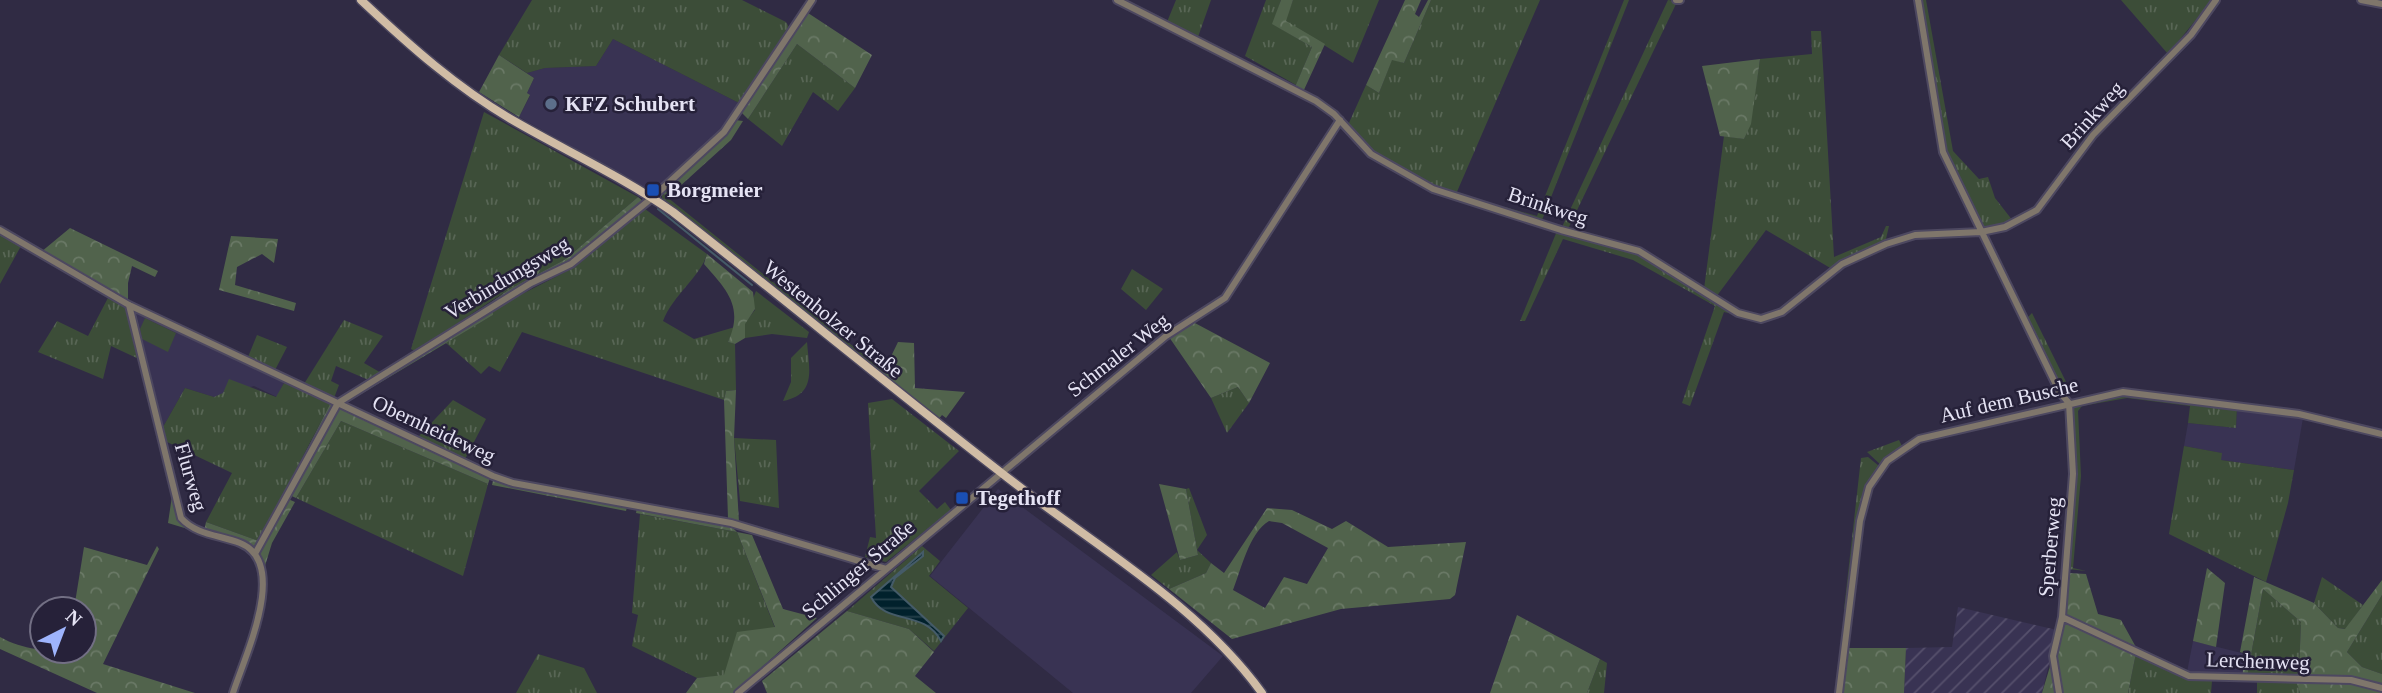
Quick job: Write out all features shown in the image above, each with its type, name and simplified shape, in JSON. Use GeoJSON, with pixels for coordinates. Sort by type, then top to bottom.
{"type":"FeatureCollection","features":[{"type":"Feature","properties":{"kind":"main road","name":"Westenholzer Straße"},"geometry":{"type":"LineString","coordinates":[[361,0],[414,49],[463,88],[514,121],[652,198],[1001,472],[1169,599],[1220,643],[1262,693]]}},
{"type":"Feature","properties":{"kind":"street","name":"Verbindungsweg"},"geometry":{"type":"LineString","coordinates":[[256,552],[338,403],[530,283],[571,264],[652,198],[724,132],[812,0]]}},
{"type":"Feature","properties":{"kind":"street","name":"Brinkweg"},"geometry":{"type":"LineString","coordinates":[[1117,0],[1263,72],[1326,107],[1378,160],[1433,190],[1639,251],[1749,318],[1761,319],[1782,312],[1842,264],[1886,244],[1914,235],[1981,232],[2006,227],[2037,210],[2093,135],[2191,36],[2216,0]]}},
{"type":"Feature","properties":{"kind":"street"},"geometry":{"type":"LineString","coordinates":[[1918,0],[1943,152],[1979,221],[1981,232],[2060,393],[2069,403]]}},
{"type":"Feature","properties":{"kind":"street"},"geometry":{"type":"LineString","coordinates":[[2361,0],[2382,5]]}},
{"type":"Feature","properties":{"kind":"street","name":"Schmaler Weg"},"geometry":{"type":"LineString","coordinates":[[1001,472],[1166,336],[1220,303],[1340,120]]}},
{"type":"Feature","properties":{"kind":"street","name":"Obernheideweg"},"geometry":{"type":"LineString","coordinates":[[0,230],[129,305],[513,483],[730,523],[886,569]]}},
{"type":"Feature","properties":{"kind":"street","name":"Flurweg"},"geometry":{"type":"LineString","coordinates":[[129,305],[181,518],[190,528],[242,544],[256,552]]}},
{"type":"Feature","properties":{"kind":"street","name":"Auf dem Busche"},"geometry":{"type":"LineString","coordinates":[[1839,693],[1860,522],[1869,487],[1887,461],[1919,439],[2123,391],[2299,414],[2382,433]]}},
{"type":"Feature","properties":{"kind":"street"},"geometry":{"type":"LineString","coordinates":[[2059,405],[2060,393]]}},
{"type":"Feature","properties":{"kind":"street","name":"Sperberweg"},"geometry":{"type":"LineString","coordinates":[[2059,693],[2053,656],[2062,617],[2073,474],[2069,403]]}},
{"type":"Feature","properties":{"kind":"street","name":"Schlinger Straße"},"geometry":{"type":"LineString","coordinates":[[738,693],[1001,472]]}},
{"type":"Feature","properties":{"kind":"street"},"geometry":{"type":"LineString","coordinates":[[233,693],[261,608],[262,570],[256,552]]}},
{"type":"Feature","properties":{"kind":"street","name":"Lerchenweg"},"geometry":{"type":"LineString","coordinates":[[2062,617],[2189,676],[2351,680],[2382,688]]}},
{"type":"Feature","properties":{"kind":"shaded area"},"geometry":{"type":"Polygon","coordinates":[[[613,39],[741,104],[724,131],[653,193],[519,117],[530,96],[527,93],[534,78],[527,73],[545,68],[596,66],[613,39]]]}},
{"type":"Feature","properties":{"kind":"shaded area"},"geometry":{"type":"Polygon","coordinates":[[[136,312],[284,383],[277,397],[254,386],[214,397],[185,388],[163,427],[136,312]]]}},
{"type":"Feature","properties":{"kind":"shaded area"},"geometry":{"type":"Polygon","coordinates":[[[2237,407],[2303,418],[2294,470],[2221,460],[2221,453],[2184,446],[2188,423],[2236,428],[2237,407]]]}},
{"type":"Feature","properties":{"kind":"shaded area"},"geometry":{"type":"Polygon","coordinates":[[[998,489],[1223,656],[1191,693],[1073,693],[930,576],[998,489]]]}},
{"type":"Feature","properties":{"kind":"shaded area"},"geometry":{"type":"Polygon","coordinates":[[[1958,607],[2057,630],[2042,693],[1904,693],[1906,648],[1952,647],[1958,607]]]}},
{"type":"Feature","properties":{"kind":"shaded area"},"geometry":{"type":"Polygon","coordinates":[[[2193,641],[2246,654],[2242,676],[2187,672],[2193,641]]]}},
{"type":"Feature","properties":{"kind":"green space"},"geometry":{"type":"Polygon","coordinates":[[[532,0],[742,0],[786,22],[790,29],[741,104],[613,39],[596,66],[545,68],[527,73],[499,55],[532,0]]]}},
{"type":"Feature","properties":{"kind":"green space"},"geometry":{"type":"Polygon","coordinates":[[[1176,0],[1211,0],[1198,37],[1167,22],[1176,0]]]}},
{"type":"Feature","properties":{"kind":"green space"},"geometry":{"type":"Polygon","coordinates":[[[1266,0],[1281,0],[1273,24],[1312,47],[1296,85],[1245,56],[1266,0]]]}},
{"type":"Feature","properties":{"kind":"green space"},"geometry":{"type":"Polygon","coordinates":[[[1281,0],[1293,0],[1286,21],[1325,44],[1303,92],[1295,87],[1312,47],[1272,24],[1281,0]]]}},
{"type":"Feature","properties":{"kind":"green space"},"geometry":{"type":"Polygon","coordinates":[[[1293,0],[1379,0],[1353,63],[1285,21],[1293,0]]]}},
{"type":"Feature","properties":{"kind":"green space"},"geometry":{"type":"Polygon","coordinates":[[[1405,0],[1421,0],[1415,14],[1419,17],[1428,0],[1431,0],[1404,63],[1392,60],[1379,93],[1366,85],[1405,0]]]}},
{"type":"Feature","properties":{"kind":"green space"},"geometry":{"type":"Polygon","coordinates":[[[1431,0],[1540,0],[1456,194],[1425,183],[1397,168],[1383,159],[1348,125],[1366,85],[1379,93],[1392,59],[1404,63],[1431,0]]]}},
{"type":"Feature","properties":{"kind":"green space"},"geometry":{"type":"Polygon","coordinates":[[[1624,0],[1629,0],[1542,220],[1506,210],[1505,207],[1537,216],[1624,0]]]}},
{"type":"Feature","properties":{"kind":"green space"},"geometry":{"type":"Polygon","coordinates":[[[1668,0],[1676,1],[1676,4],[1568,229],[1562,227],[1668,0]]]}},
{"type":"Feature","properties":{"kind":"green space"},"geometry":{"type":"Polygon","coordinates":[[[1921,0],[1926,0],[1953,151],[1979,179],[1988,177],[1995,198],[2013,221],[1984,229],[1944,151],[1921,0]]]}},
{"type":"Feature","properties":{"kind":"green space"},"geometry":{"type":"Polygon","coordinates":[[[2121,0],[2212,0],[2168,54],[2121,0]]]}},
{"type":"Feature","properties":{"kind":"green space"},"geometry":{"type":"Polygon","coordinates":[[[808,13],[872,55],[855,88],[797,44],[748,119],[741,112],[808,13]]]}},
{"type":"Feature","properties":{"kind":"green space"},"geometry":{"type":"Polygon","coordinates":[[[1811,31],[1821,31],[1834,257],[1881,237],[1886,226],[1889,226],[1885,243],[1832,269],[1766,230],[1716,297],[1704,289],[1724,136],[1744,139],[1750,124],[1760,59],[1812,54],[1811,31]]]}},
{"type":"Feature","properties":{"kind":"green space"},"geometry":{"type":"Polygon","coordinates":[[[797,44],[855,88],[838,111],[813,92],[782,146],[748,119],[797,44]]]}},
{"type":"Feature","properties":{"kind":"green space"},"geometry":{"type":"Polygon","coordinates":[[[499,55],[534,78],[527,93],[530,95],[519,117],[479,92],[499,55]]]}},
{"type":"Feature","properties":{"kind":"green space"},"geometry":{"type":"Polygon","coordinates":[[[1760,59],[1751,124],[1744,139],[1720,136],[1702,66],[1760,59]]]}},
{"type":"Feature","properties":{"kind":"green space"},"geometry":{"type":"Polygon","coordinates":[[[484,112],[638,197],[566,259],[508,290],[415,351],[411,349],[484,112]]]}},
{"type":"Feature","properties":{"kind":"green space"},"geometry":{"type":"Polygon","coordinates":[[[735,120],[743,121],[731,140],[668,197],[662,193],[735,120]]]}},
{"type":"Feature","properties":{"kind":"green space"},"geometry":{"type":"Polygon","coordinates":[[[662,193],[884,371],[882,375],[662,198],[662,193]]]}},
{"type":"Feature","properties":{"kind":"green space"},"geometry":{"type":"Polygon","coordinates":[[[638,197],[643,201],[570,262],[474,315],[508,290],[566,259],[638,197]]]}},
{"type":"Feature","properties":{"kind":"green space"},"geometry":{"type":"Polygon","coordinates":[[[645,209],[707,254],[663,321],[694,339],[735,327],[728,342],[735,344],[736,390],[726,391],[724,400],[522,332],[500,372],[489,366],[481,374],[446,343],[493,315],[493,309],[575,267],[645,209]]]}},
{"type":"Feature","properties":{"kind":"green space"},"geometry":{"type":"Polygon","coordinates":[[[70,228],[158,271],[155,277],[132,266],[128,283],[128,303],[41,252],[70,228]]]}},
{"type":"Feature","properties":{"kind":"green space"},"geometry":{"type":"Polygon","coordinates":[[[1557,231],[1644,255],[1740,316],[1724,312],[1690,406],[1682,403],[1715,306],[1633,260],[1563,239],[1525,321],[1520,321],[1557,231]]]}},
{"type":"Feature","properties":{"kind":"green space"},"geometry":{"type":"Polygon","coordinates":[[[0,233],[21,246],[0,284],[0,233]]]}},
{"type":"Feature","properties":{"kind":"green space"},"geometry":{"type":"Polygon","coordinates":[[[231,236],[278,239],[274,263],[262,254],[237,267],[235,285],[296,303],[294,311],[219,290],[231,236]]]}},
{"type":"Feature","properties":{"kind":"green space"},"geometry":{"type":"Polygon","coordinates":[[[707,254],[753,292],[755,309],[745,324],[745,338],[735,344],[728,342],[733,330],[734,309],[720,282],[704,264],[707,254]]]}},
{"type":"Feature","properties":{"kind":"green space"},"geometry":{"type":"Polygon","coordinates":[[[1132,269],[1163,289],[1146,310],[1121,289],[1132,269]]]}},
{"type":"Feature","properties":{"kind":"green space"},"geometry":{"type":"Polygon","coordinates":[[[756,291],[809,332],[807,338],[772,334],[745,338],[744,324],[755,310],[752,301],[756,291]]]}},
{"type":"Feature","properties":{"kind":"green space"},"geometry":{"type":"Polygon","coordinates":[[[109,296],[127,306],[141,360],[111,346],[103,379],[38,352],[57,321],[88,336],[109,296]]]}},
{"type":"Feature","properties":{"kind":"green space"},"geometry":{"type":"Polygon","coordinates":[[[493,309],[493,315],[346,403],[344,401],[493,309]]]}},
{"type":"Feature","properties":{"kind":"green space"},"geometry":{"type":"Polygon","coordinates":[[[2032,313],[2072,394],[2068,397],[2062,391],[2026,319],[2032,313]]]}},
{"type":"Feature","properties":{"kind":"green space"},"geometry":{"type":"Polygon","coordinates":[[[145,318],[176,333],[168,352],[142,339],[140,329],[145,318]]]}},
{"type":"Feature","properties":{"kind":"green space"},"geometry":{"type":"Polygon","coordinates":[[[344,320],[383,336],[364,363],[383,374],[371,381],[336,366],[331,381],[339,385],[334,398],[304,384],[344,320]]]}},
{"type":"Feature","properties":{"kind":"green space"},"geometry":{"type":"Polygon","coordinates":[[[1193,322],[1270,363],[1249,403],[1238,387],[1211,398],[1169,337],[1193,322]]]}},
{"type":"Feature","properties":{"kind":"green space"},"geometry":{"type":"Polygon","coordinates":[[[257,335],[287,347],[275,370],[248,357],[257,335]]]}},
{"type":"Feature","properties":{"kind":"green space"},"geometry":{"type":"Polygon","coordinates":[[[807,342],[809,371],[806,386],[794,398],[783,401],[791,382],[791,358],[807,342]]]}},
{"type":"Feature","properties":{"kind":"green space"},"geometry":{"type":"Polygon","coordinates":[[[898,342],[914,343],[915,388],[965,392],[946,418],[942,415],[938,420],[882,375],[898,342]]]}},
{"type":"Feature","properties":{"kind":"green space"},"geometry":{"type":"Polygon","coordinates":[[[229,379],[276,397],[284,383],[330,404],[259,541],[206,522],[232,473],[165,441],[163,427],[185,388],[214,397],[223,393],[229,379]]]}},
{"type":"Feature","properties":{"kind":"green space"},"geometry":{"type":"Polygon","coordinates":[[[1238,387],[1249,403],[1227,433],[1211,398],[1238,387]]]}},
{"type":"Feature","properties":{"kind":"green space"},"geometry":{"type":"Polygon","coordinates":[[[736,390],[734,438],[739,522],[728,518],[724,400],[726,391],[736,390]]]}},
{"type":"Feature","properties":{"kind":"green space"},"geometry":{"type":"Polygon","coordinates":[[[2124,394],[2237,407],[2236,428],[2188,423],[2190,406],[2127,398],[2082,406],[2078,411],[2081,476],[2073,568],[2086,571],[2068,569],[2072,526],[2071,406],[2124,394]]]}},
{"type":"Feature","properties":{"kind":"green space"},"geometry":{"type":"Polygon","coordinates":[[[147,396],[151,398],[180,519],[191,530],[168,523],[172,496],[147,396]]]}},
{"type":"Feature","properties":{"kind":"green space"},"geometry":{"type":"Polygon","coordinates":[[[892,399],[959,451],[919,491],[937,509],[945,502],[951,510],[886,562],[865,557],[870,537],[876,538],[868,403],[892,399]]]}},
{"type":"Feature","properties":{"kind":"green space"},"geometry":{"type":"Polygon","coordinates":[[[453,400],[486,419],[464,461],[418,437],[453,400]]]}},
{"type":"Feature","properties":{"kind":"green space"},"geometry":{"type":"Polygon","coordinates":[[[330,404],[490,478],[488,484],[341,421],[296,498],[285,493],[330,404]]]}},
{"type":"Feature","properties":{"kind":"green space"},"geometry":{"type":"Polygon","coordinates":[[[341,421],[488,484],[463,576],[296,498],[341,421]]]}},
{"type":"Feature","properties":{"kind":"green space"},"geometry":{"type":"Polygon","coordinates":[[[734,438],[776,440],[779,508],[740,501],[734,438]]]}},
{"type":"Feature","properties":{"kind":"green space"},"geometry":{"type":"Polygon","coordinates":[[[1899,440],[1902,446],[1881,465],[1867,452],[1899,440]]]}},
{"type":"Feature","properties":{"kind":"green space"},"geometry":{"type":"Polygon","coordinates":[[[2184,446],[2222,453],[2221,460],[2294,470],[2288,503],[2266,582],[2169,534],[2184,446]]]}},
{"type":"Feature","properties":{"kind":"green space"},"geometry":{"type":"Polygon","coordinates":[[[1868,457],[1879,466],[1867,486],[1847,609],[1844,609],[1861,458],[1868,457]]]}},
{"type":"Feature","properties":{"kind":"green space"},"geometry":{"type":"Polygon","coordinates":[[[493,480],[627,507],[626,511],[492,485],[493,480]]]}},
{"type":"Feature","properties":{"kind":"green space"},"geometry":{"type":"Polygon","coordinates":[[[1159,484],[1186,489],[1198,555],[1180,560],[1159,484]]]}},
{"type":"Feature","properties":{"kind":"green space"},"geometry":{"type":"Polygon","coordinates":[[[1189,488],[1207,535],[1197,550],[1186,489],[1189,488]]]}},
{"type":"Feature","properties":{"kind":"green space"},"geometry":{"type":"Polygon","coordinates":[[[288,499],[295,502],[272,543],[264,569],[258,553],[288,499]]]}},
{"type":"Feature","properties":{"kind":"green space"},"geometry":{"type":"Polygon","coordinates":[[[637,508],[731,526],[737,532],[636,513],[637,508]]]}},
{"type":"Feature","properties":{"kind":"green space"},"geometry":{"type":"Polygon","coordinates":[[[1267,508],[1292,510],[1332,529],[1346,521],[1388,547],[1466,542],[1455,595],[1450,599],[1341,609],[1232,639],[1169,589],[1206,573],[1211,563],[1224,573],[1267,508]],[[1269,521],[1256,534],[1246,552],[1233,590],[1265,608],[1284,577],[1307,584],[1328,548],[1282,523],[1269,521]]]}},
{"type":"Feature","properties":{"kind":"green space"},"geometry":{"type":"Polygon","coordinates":[[[640,514],[737,532],[775,628],[724,676],[697,678],[632,646],[638,615],[632,613],[640,514]]]}},
{"type":"Feature","properties":{"kind":"green space"},"geometry":{"type":"Polygon","coordinates":[[[206,522],[259,541],[254,549],[243,542],[204,531],[206,522]]]}},
{"type":"Feature","properties":{"kind":"green space"},"geometry":{"type":"Polygon","coordinates":[[[737,532],[752,535],[783,609],[817,618],[733,693],[686,693],[697,678],[724,675],[737,632],[775,627],[737,532]]]}},
{"type":"Feature","properties":{"kind":"green space"},"geometry":{"type":"Polygon","coordinates":[[[157,546],[159,549],[103,664],[195,693],[97,693],[35,665],[98,665],[98,595],[76,595],[84,547],[147,565],[157,546]]]}},
{"type":"Feature","properties":{"kind":"green space"},"geometry":{"type":"Polygon","coordinates":[[[922,546],[940,561],[929,576],[968,608],[934,651],[909,629],[847,611],[922,546]]]}},
{"type":"Feature","properties":{"kind":"green space"},"geometry":{"type":"Polygon","coordinates":[[[1197,550],[1211,563],[1206,573],[1169,589],[1151,575],[1177,552],[1180,560],[1198,555],[1197,550]]]}},
{"type":"Feature","properties":{"kind":"green space"},"geometry":{"type":"Polygon","coordinates":[[[2207,568],[2225,583],[2216,647],[2193,641],[2207,568]]]}},
{"type":"Feature","properties":{"kind":"green space"},"geometry":{"type":"Polygon","coordinates":[[[2068,573],[2086,574],[2098,614],[2121,620],[2137,649],[2064,615],[2068,573]]]}},
{"type":"Feature","properties":{"kind":"green space"},"geometry":{"type":"Polygon","coordinates":[[[2254,577],[2314,603],[2338,628],[2345,629],[2382,580],[2382,595],[2347,652],[2362,667],[2382,674],[2382,693],[2300,693],[2295,677],[2299,671],[2301,622],[2263,589],[2247,677],[2242,676],[2246,654],[2240,652],[2254,577]]]}},
{"type":"Feature","properties":{"kind":"green space"},"geometry":{"type":"Polygon","coordinates":[[[2322,577],[2363,605],[2346,629],[2338,628],[2314,603],[2322,577]]]}},
{"type":"Feature","properties":{"kind":"green space"},"geometry":{"type":"Polygon","coordinates":[[[2263,589],[2301,622],[2299,671],[2295,677],[2247,677],[2263,589]]]}},
{"type":"Feature","properties":{"kind":"green space"},"geometry":{"type":"Polygon","coordinates":[[[2382,595],[2382,674],[2362,667],[2347,652],[2382,595]]]}},
{"type":"Feature","properties":{"kind":"green space"},"geometry":{"type":"Polygon","coordinates":[[[847,611],[909,629],[934,652],[915,676],[936,693],[767,693],[762,681],[847,611]]]}},
{"type":"Feature","properties":{"kind":"green space"},"geometry":{"type":"Polygon","coordinates":[[[1517,615],[1600,659],[1587,693],[1490,693],[1517,615]]]}},
{"type":"Feature","properties":{"kind":"green space"},"geometry":{"type":"Polygon","coordinates":[[[2067,621],[2136,653],[2128,693],[2042,693],[2063,623],[2067,621]]]}},
{"type":"Feature","properties":{"kind":"green space"},"geometry":{"type":"Polygon","coordinates":[[[0,637],[10,642],[28,648],[28,662],[0,649],[0,637]]]}},
{"type":"Feature","properties":{"kind":"green space"},"geometry":{"type":"Polygon","coordinates":[[[1848,648],[1906,648],[1904,693],[1842,693],[1848,648]]]}},
{"type":"Feature","properties":{"kind":"green space"},"geometry":{"type":"Polygon","coordinates":[[[2136,653],[2187,678],[2212,681],[2211,693],[2128,693],[2136,653]]]}},
{"type":"Feature","properties":{"kind":"green space"},"geometry":{"type":"Polygon","coordinates":[[[538,654],[584,668],[597,693],[516,693],[538,654]]]}},
{"type":"Feature","properties":{"kind":"green space"},"geometry":{"type":"Polygon","coordinates":[[[1600,659],[1607,663],[1604,693],[1587,693],[1600,659]]]}},
{"type":"Feature","properties":{"kind":"green space"},"geometry":{"type":"Polygon","coordinates":[[[2257,681],[2297,681],[2300,693],[2257,693],[2257,681]]]}},
{"type":"Feature","properties":{"kind":"water"},"geometry":{"type":"Polygon","coordinates":[[[923,552],[923,556],[895,578],[891,587],[944,636],[941,641],[934,631],[925,625],[886,612],[871,597],[923,552]]]}},
{"type":"Feature","properties":{"kind":"waterway"},"geometry":{"type":"LineString","coordinates":[[658,209],[752,285]]}},
{"type":"Feature","properties":{"kind":"place","name":"KFZ Schubert"},"geometry":{"type":"Point","coordinates":[551,104]}},
{"type":"Feature","properties":{"kind":"place","name":"Borgmeier"},"geometry":{"type":"Point","coordinates":[653,190]}},
{"type":"Feature","properties":{"kind":"place","name":"Tegethoff"},"geometry":{"type":"Point","coordinates":[962,498]}}]}
